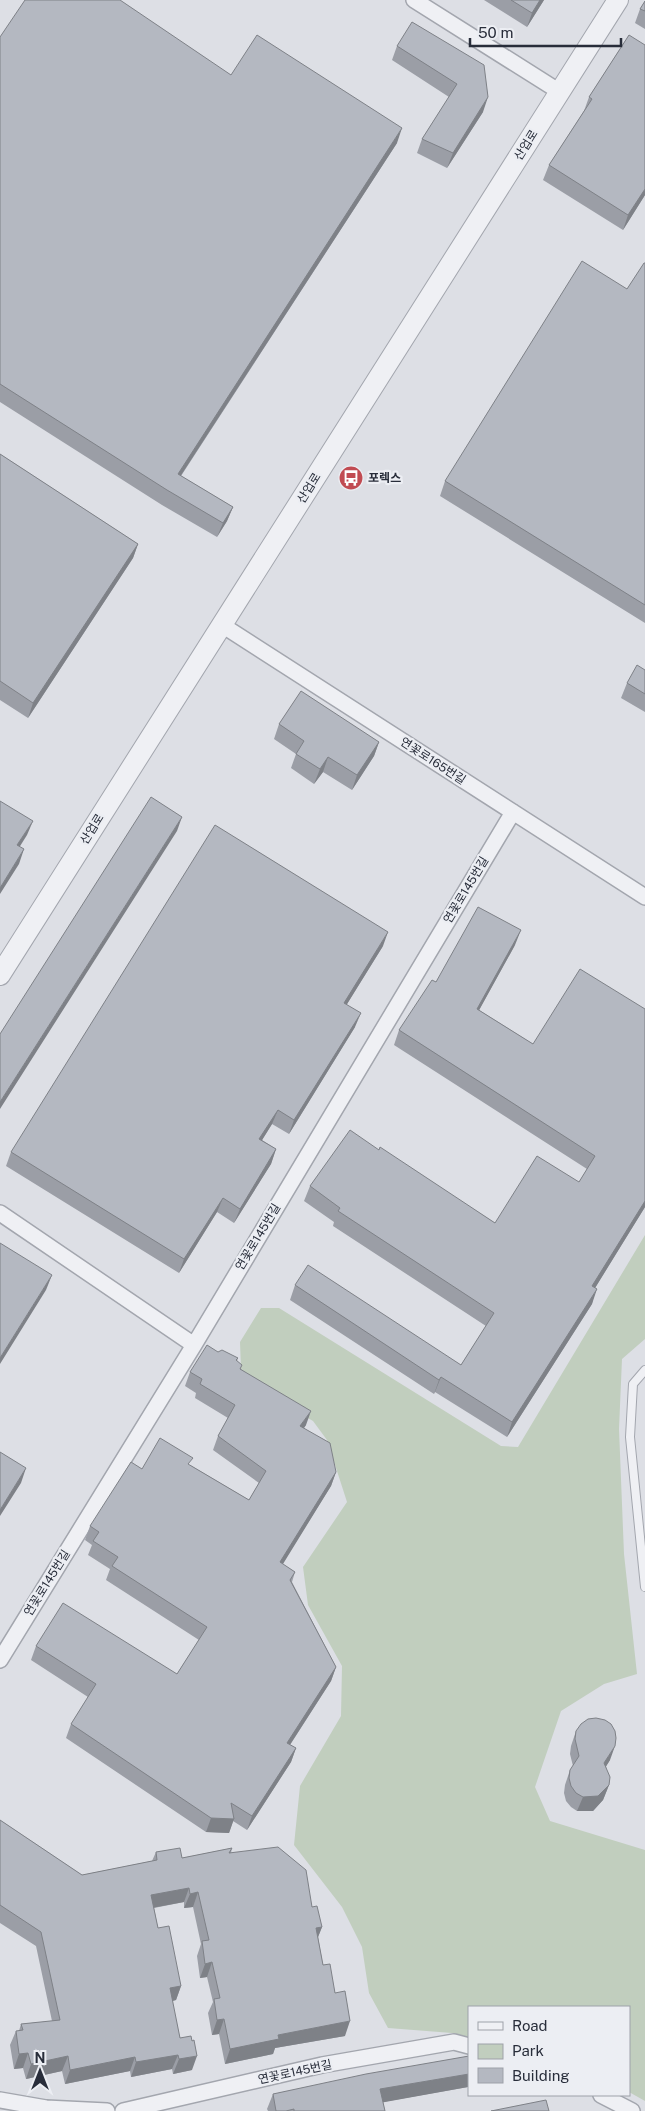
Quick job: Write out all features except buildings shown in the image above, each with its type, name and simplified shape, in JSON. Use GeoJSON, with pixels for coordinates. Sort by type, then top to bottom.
{"type":"FeatureCollection","features":[{"type":"Feature","properties":{"kind":"street"},"geometry":{"type":"LineString","coordinates":[[414,0],[560,92]]}},
{"type":"Feature","properties":{"kind":"street","name":"산업로"},"geometry":{"type":"LineString","coordinates":[[0,975],[618,0]]}},
{"type":"Feature","properties":{"kind":"street","name":"연꽃로165번길"},"geometry":{"type":"LineString","coordinates":[[222,625],[645,897]]}},
{"type":"Feature","properties":{"kind":"street","name":"연꽃로145번길"},"geometry":{"type":"LineString","coordinates":[[0,1660],[194,1345],[512,812]]}},
{"type":"Feature","properties":{"kind":"street"},"geometry":{"type":"LineString","coordinates":[[0,1213],[194,1345]]}},
{"type":"Feature","properties":{"kind":"street","name":"연꽃로145번길"},"geometry":{"type":"LineString","coordinates":[[123,2111],[322,2065],[454,2042],[468,2046]]}},
{"type":"Feature","properties":{"kind":"street"},"geometry":{"type":"LineString","coordinates":[[603,2096],[632,2111]]}},
{"type":"Feature","properties":{"kind":"street"},"geometry":{"type":"LineString","coordinates":[[0,2100],[46,2108],[107,2111]]}},
{"type":"Feature","properties":{"kind":"lane"},"geometry":{"type":"LineString","coordinates":[[645,1370],[633,1384],[630,1437],[645,1587]]}},
{"type":"Feature","properties":{"kind":"green space"},"geometry":{"type":"Polygon","coordinates":[[[645,1235],[645,1339],[622,1359],[619,1429],[624,1554],[637,1674],[604,1684],[561,1711],[535,1787],[550,1821],[645,1850],[645,2101],[630,2093],[630,2006],[468,2006],[468,2037],[452,2033],[388,2028],[369,1993],[362,1947],[342,1907],[294,1845],[300,1786],[341,1716],[342,1666],[308,1605],[303,1567],[347,1502],[327,1440],[313,1421],[262,1391],[241,1369],[240,1342],[261,1308],[279,1308],[501,1446],[518,1447],[645,1235]]]}},
{"type":"Feature","properties":{"kind":"place","name":"포렉스"},"geometry":{"type":"Point","coordinates":[351,478]}}]}
